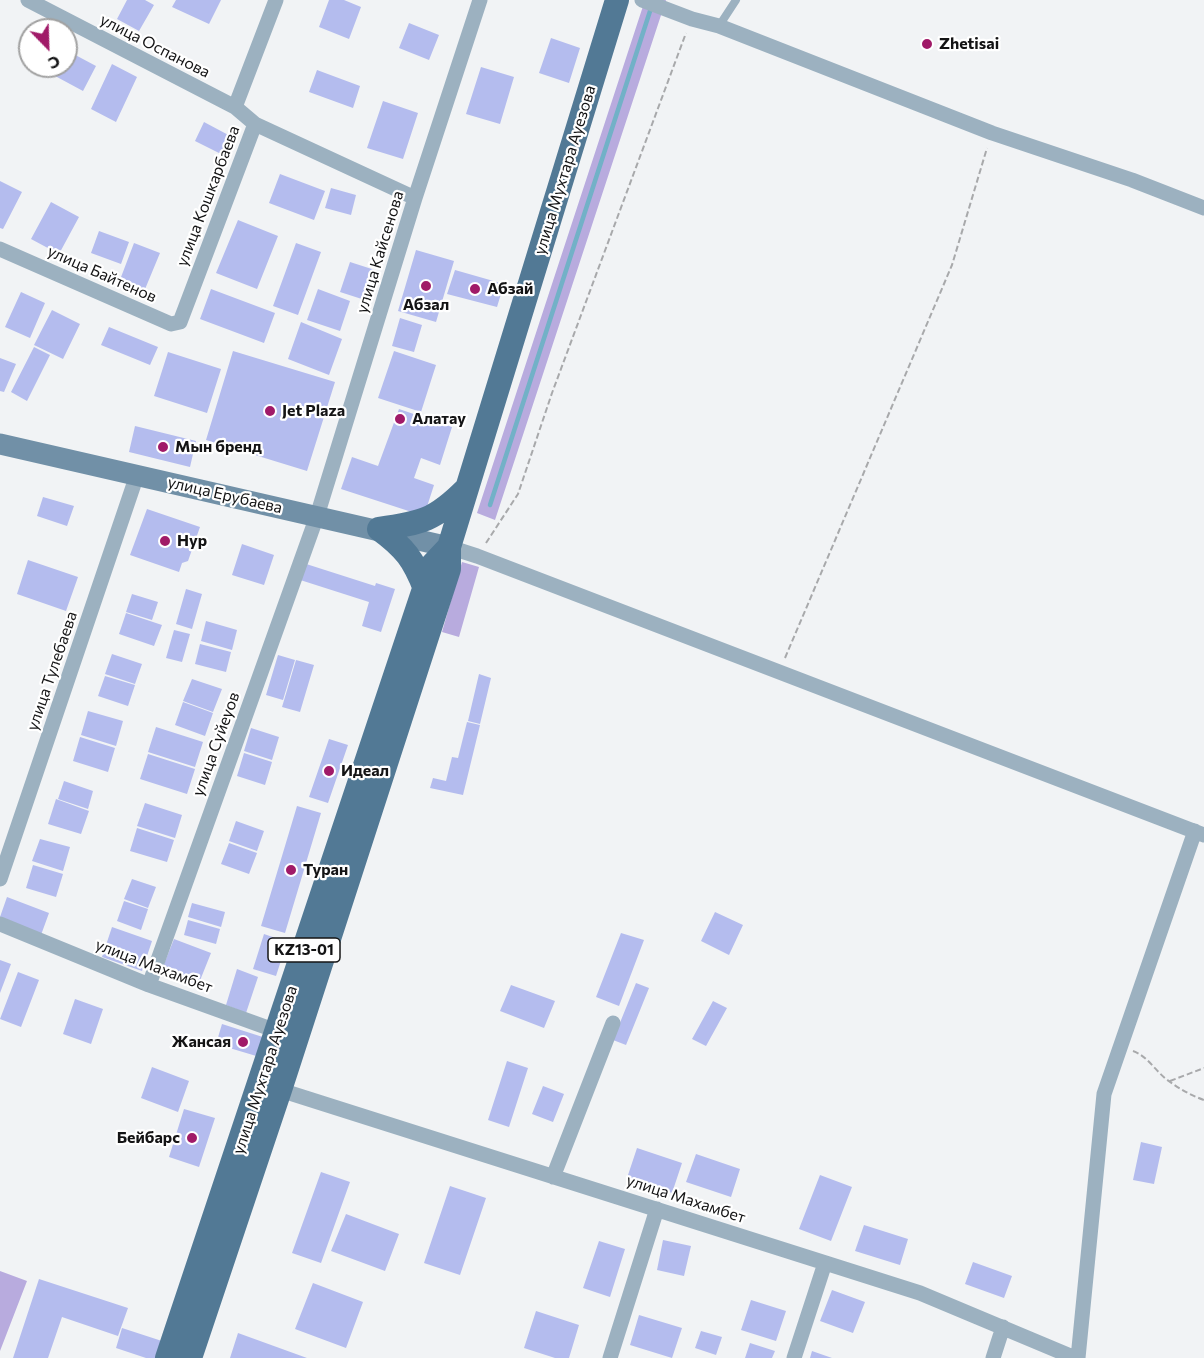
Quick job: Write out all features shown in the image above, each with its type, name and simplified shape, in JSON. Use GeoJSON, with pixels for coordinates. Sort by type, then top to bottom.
{"type":"FeatureCollection","features":[{"type":"Feature","properties":{"kind":"main road","name":"улица Мухтара Ауезова"},"geometry":{"type":"LineString","coordinates":[[286,1035],[450,568],[449,547],[617,0]]}},
{"type":"Feature","properties":{"kind":"main road"},"geometry":{"type":"LineString","coordinates":[[379,530],[409,526],[438,514],[468,487]]}},
{"type":"Feature","properties":{"kind":"main road"},"geometry":{"type":"LineString","coordinates":[[379,530],[398,543],[410,556],[425,589]]}},
{"type":"Feature","properties":{"kind":"main road","name":"улица Мухтара Ауезова"},"geometry":{"type":"LineString","coordinates":[[190,1358],[270,1087],[432,565],[449,547]]}},
{"type":"Feature","properties":{"kind":"main road","name":"улица Мухтара Ауезова"},"geometry":{"type":"LineString","coordinates":[[167,1358],[270,1087]]}},
{"type":"Feature","properties":{"kind":"street","name":"улица Оспанова"},"geometry":{"type":"LineString","coordinates":[[28,0],[235,107]]}},
{"type":"Feature","properties":{"kind":"street","name":"улица Кошкарбаева"},"geometry":{"type":"LineString","coordinates":[[184,312],[255,124],[235,107],[276,0]]}},
{"type":"Feature","properties":{"kind":"street","name":"улица Кайсенова"},"geometry":{"type":"LineString","coordinates":[[317,516],[415,198],[480,0]]}},
{"type":"Feature","properties":{"kind":"street"},"geometry":{"type":"LineString","coordinates":[[649,3],[719,26],[992,132],[1132,180],[1204,208]]}},
{"type":"Feature","properties":{"kind":"street"},"geometry":{"type":"LineString","coordinates":[[255,124],[415,198]]}},
{"type":"Feature","properties":{"kind":"street","name":"улица Байтенов"},"geometry":{"type":"LineString","coordinates":[[0,249],[171,324],[180,322],[184,312]]}},
{"type":"Feature","properties":{"kind":"street","name":"улица Ерубаева"},"geometry":{"type":"LineString","coordinates":[[0,444],[449,547]]}},
{"type":"Feature","properties":{"kind":"street","name":"улица Тулебаева"},"geometry":{"type":"LineString","coordinates":[[0,879],[137,475]]}},
{"type":"Feature","properties":{"kind":"street","name":"улица Суйеуов"},"geometry":{"type":"LineString","coordinates":[[149,986],[317,516]]}},
{"type":"Feature","properties":{"kind":"street"},"geometry":{"type":"LineString","coordinates":[[449,547],[1200,833],[1104,1094],[1076,1358]]}},
{"type":"Feature","properties":{"kind":"street","name":"улица Махамбет"},"geometry":{"type":"LineString","coordinates":[[0,924],[149,986],[286,1035]]}},
{"type":"Feature","properties":{"kind":"street"},"geometry":{"type":"LineString","coordinates":[[553,1177],[613,1023]]}},
{"type":"Feature","properties":{"kind":"street","name":"улица Махамбет"},"geometry":{"type":"LineString","coordinates":[[270,1087],[920,1293],[1076,1358]]}},
{"type":"Feature","properties":{"kind":"street"},"geometry":{"type":"LineString","coordinates":[[610,1358],[657,1209]]}},
{"type":"Feature","properties":{"kind":"street"},"geometry":{"type":"LineString","coordinates":[[794,1358],[825,1263]]}},
{"type":"Feature","properties":{"kind":"street"},"geometry":{"type":"LineString","coordinates":[[993,1358],[1003,1327]]}},
{"type":"Feature","properties":{"kind":"lane"},"geometry":{"type":"LineString","coordinates":[[719,26],[736,0]]}},
{"type":"Feature","properties":{"kind":"path"},"geometry":{"type":"LineString","coordinates":[[477,556],[518,494],[556,382],[692,19]]}},
{"type":"Feature","properties":{"kind":"path"},"geometry":{"type":"LineString","coordinates":[[779,671],[952,265],[992,132]]}},
{"type":"Feature","properties":{"kind":"path"},"geometry":{"type":"LineString","coordinates":[[1121,1047],[1140,1054],[1169,1081],[1188,1094],[1204,1100]]}},
{"type":"Feature","properties":{"kind":"path"},"geometry":{"type":"LineString","coordinates":[[1169,1081],[1204,1068]]}},
{"type":"Feature","properties":{"kind":"shaded area"},"geometry":{"type":"Polygon","coordinates":[[[645,0],[666,0],[495,520],[477,513],[645,0]]]}},
{"type":"Feature","properties":{"kind":"shaded area"},"geometry":{"type":"Polygon","coordinates":[[[462,562],[479,567],[459,637],[442,632],[462,562]]]}},
{"type":"Feature","properties":{"kind":"shaded area"},"geometry":{"type":"Polygon","coordinates":[[[0,1271],[27,1281],[0,1351],[0,1271]]]}},
{"type":"Feature","properties":{"kind":"building"},"geometry":{"type":"Polygon","coordinates":[[[127,0],[145,0],[154,5],[139,31],[117,19],[127,0]]]}},
{"type":"Feature","properties":{"kind":"building"},"geometry":{"type":"Polygon","coordinates":[[[176,0],[221,0],[209,24],[172,7],[176,0]]]}},
{"type":"Feature","properties":{"kind":"building"},"geometry":{"type":"Polygon","coordinates":[[[329,0],[344,0],[361,7],[349,39],[319,27],[329,0]]]}},
{"type":"Feature","properties":{"kind":"building"},"geometry":{"type":"Polygon","coordinates":[[[409,23],[439,35],[429,60],[399,48],[409,23]]]}},
{"type":"Feature","properties":{"kind":"building"},"geometry":{"type":"Polygon","coordinates":[[[551,38],[580,48],[569,83],[539,73],[551,38]]]}},
{"type":"Feature","properties":{"kind":"building"},"geometry":{"type":"Polygon","coordinates":[[[78,56],[96,66],[83,91],[59,78],[78,78],[78,56]]]}},
{"type":"Feature","properties":{"kind":"building"},"geometry":{"type":"Polygon","coordinates":[[[112,64],[137,77],[116,122],[91,109],[112,64]]]}},
{"type":"Feature","properties":{"kind":"building"},"geometry":{"type":"Polygon","coordinates":[[[481,67],[514,77],[500,124],[466,114],[481,67]]]}},
{"type":"Feature","properties":{"kind":"building"},"geometry":{"type":"Polygon","coordinates":[[[317,70],[360,86],[353,108],[309,92],[317,70]]]}},
{"type":"Feature","properties":{"kind":"building"},"geometry":{"type":"Polygon","coordinates":[[[383,101],[418,113],[403,159],[367,148],[383,101]]]}},
{"type":"Feature","properties":{"kind":"building"},"geometry":{"type":"Polygon","coordinates":[[[204,122],[234,138],[225,156],[195,141],[204,122]]]}},
{"type":"Feature","properties":{"kind":"building"},"geometry":{"type":"Polygon","coordinates":[[[280,174],[325,191],[314,220],[269,203],[280,174]]]}},
{"type":"Feature","properties":{"kind":"building"},"geometry":{"type":"Polygon","coordinates":[[[0,181],[22,192],[3,229],[0,228],[0,181]]]}},
{"type":"Feature","properties":{"kind":"building"},"geometry":{"type":"Polygon","coordinates":[[[331,188],[356,195],[351,215],[325,208],[331,188]]]}},
{"type":"Feature","properties":{"kind":"building"},"geometry":{"type":"Polygon","coordinates":[[[51,202],[79,217],[59,254],[31,239],[51,202]]]}},
{"type":"Feature","properties":{"kind":"building"},"geometry":{"type":"Polygon","coordinates":[[[238,220],[278,236],[257,289],[216,273],[238,220]]]}},
{"type":"Feature","properties":{"kind":"building"},"geometry":{"type":"Polygon","coordinates":[[[99,231],[129,242],[121,264],[91,253],[99,231]]]}},
{"type":"Feature","properties":{"kind":"building"},"geometry":{"type":"Polygon","coordinates":[[[134,243],[160,253],[143,294],[118,285],[134,243]]]}},
{"type":"Feature","properties":{"kind":"building"},"geometry":{"type":"Polygon","coordinates":[[[296,243],[321,252],[298,315],[273,306],[296,243]]]}},
{"type":"Feature","properties":{"kind":"building","name":"Абзал"},"geometry":{"type":"Polygon","coordinates":[[[416,250],[454,261],[436,322],[398,311],[416,250]]]}},
{"type":"Feature","properties":{"kind":"building"},"geometry":{"type":"Polygon","coordinates":[[[350,262],[378,271],[368,301],[340,292],[350,262]]]}},
{"type":"Feature","properties":{"kind":"building","name":"Абзай"},"geometry":{"type":"Polygon","coordinates":[[[455,270],[504,284],[497,307],[447,294],[455,270]]]}},
{"type":"Feature","properties":{"kind":"building"},"geometry":{"type":"Polygon","coordinates":[[[211,289],[275,313],[264,343],[200,319],[211,289]]]}},
{"type":"Feature","properties":{"kind":"building"},"geometry":{"type":"Polygon","coordinates":[[[318,289],[350,301],[340,331],[307,320],[318,289]]]}},
{"type":"Feature","properties":{"kind":"building"},"geometry":{"type":"Polygon","coordinates":[[[21,292],[45,303],[30,338],[5,327],[21,292]]]}},
{"type":"Feature","properties":{"kind":"building"},"geometry":{"type":"Polygon","coordinates":[[[52,310],[80,324],[63,359],[34,345],[52,310]]]}},
{"type":"Feature","properties":{"kind":"building"},"geometry":{"type":"Polygon","coordinates":[[[400,318],[422,325],[414,352],[392,346],[400,318]]]}},
{"type":"Feature","properties":{"kind":"building"},"geometry":{"type":"Polygon","coordinates":[[[301,322],[342,339],[329,375],[288,359],[301,322]]]}},
{"type":"Feature","properties":{"kind":"building"},"geometry":{"type":"Polygon","coordinates":[[[109,327],[158,347],[150,365],[101,345],[109,327]]]}},
{"type":"Feature","properties":{"kind":"building"},"geometry":{"type":"Polygon","coordinates":[[[34,347],[50,355],[27,401],[11,392],[34,347]]]}},
{"type":"Feature","properties":{"kind":"building","name":"Jet Plaza"},"geometry":{"type":"Polygon","coordinates":[[[233,351],[335,382],[307,471],[206,440],[233,351]]]}},
{"type":"Feature","properties":{"kind":"building"},"geometry":{"type":"Polygon","coordinates":[[[394,351],[436,365],[421,412],[378,398],[394,351]]]}},
{"type":"Feature","properties":{"kind":"building"},"geometry":{"type":"Polygon","coordinates":[[[168,352],[221,369],[207,413],[154,396],[168,352]]]}},
{"type":"Feature","properties":{"kind":"building"},"geometry":{"type":"Polygon","coordinates":[[[0,358],[16,364],[4,392],[0,391],[0,358]]]}},
{"type":"Feature","properties":{"kind":"building"},"geometry":{"type":"Polygon","coordinates":[[[399,409],[452,427],[440,465],[421,458],[414,478],[434,485],[424,516],[341,489],[352,457],[378,466],[399,409]]]}},
{"type":"Feature","properties":{"kind":"building","name":"Мын бренд"},"geometry":{"type":"Polygon","coordinates":[[[135,426],[196,441],[190,467],[129,452],[135,426]]]}},
{"type":"Feature","properties":{"kind":"building"},"geometry":{"type":"Polygon","coordinates":[[[43,497],[74,506],[67,526],[37,516],[43,497]]]}},
{"type":"Feature","properties":{"kind":"building","name":"Нур"},"geometry":{"type":"Polygon","coordinates":[[[147,509],[200,527],[188,561],[182,563],[179,572],[130,555],[147,509]]]}},
{"type":"Feature","properties":{"kind":"building"},"geometry":{"type":"Polygon","coordinates":[[[242,544],[274,555],[264,585],[232,575],[242,544]]]}},
{"type":"Feature","properties":{"kind":"building"},"geometry":{"type":"Polygon","coordinates":[[[28,560],[78,577],[66,611],[17,594],[28,560]]]}},
{"type":"Feature","properties":{"kind":"building"},"geometry":{"type":"Polygon","coordinates":[[[300,562],[375,586],[376,583],[395,589],[381,632],[362,626],[369,602],[294,578],[300,562]]]}},
{"type":"Feature","properties":{"kind":"building"},"geometry":{"type":"Polygon","coordinates":[[[186,589],[202,594],[192,629],[176,624],[186,589]]]}},
{"type":"Feature","properties":{"kind":"building"},"geometry":{"type":"Polygon","coordinates":[[[132,594],[158,602],[152,620],[126,612],[132,594]]]}},
{"type":"Feature","properties":{"kind":"building"},"geometry":{"type":"Polygon","coordinates":[[[126,613],[162,625],[154,646],[119,634],[126,613]]]}},
{"type":"Feature","properties":{"kind":"building"},"geometry":{"type":"Polygon","coordinates":[[[206,621],[237,630],[232,650],[201,641],[206,621]]]}},
{"type":"Feature","properties":{"kind":"building"},"geometry":{"type":"Polygon","coordinates":[[[174,630],[190,634],[182,662],[166,658],[174,630]]]}},
{"type":"Feature","properties":{"kind":"building"},"geometry":{"type":"Polygon","coordinates":[[[200,644],[231,652],[226,672],[195,664],[200,644]]]}},
{"type":"Feature","properties":{"kind":"building"},"geometry":{"type":"Polygon","coordinates":[[[112,654],[142,664],[135,684],[105,674],[112,654]]]}},
{"type":"Feature","properties":{"kind":"building"},"geometry":{"type":"Polygon","coordinates":[[[278,655],[295,660],[283,700],[266,695],[278,655]]]}},
{"type":"Feature","properties":{"kind":"building"},"geometry":{"type":"Polygon","coordinates":[[[296,660],[314,665],[300,712],[282,707],[296,660]]]}},
{"type":"Feature","properties":{"kind":"building"},"geometry":{"type":"Polygon","coordinates":[[[479,674],[491,678],[480,724],[468,721],[479,674]]]}},
{"type":"Feature","properties":{"kind":"building"},"geometry":{"type":"Polygon","coordinates":[[[105,676],[135,685],[128,706],[98,696],[105,676]]]}},
{"type":"Feature","properties":{"kind":"building"},"geometry":{"type":"Polygon","coordinates":[[[192,679],[222,689],[213,712],[183,701],[192,679]]]}},
{"type":"Feature","properties":{"kind":"building"},"geometry":{"type":"Polygon","coordinates":[[[183,702],[213,713],[205,736],[175,725],[183,702]]]}},
{"type":"Feature","properties":{"kind":"building"},"geometry":{"type":"Polygon","coordinates":[[[88,711],[123,721],[116,746],[81,735],[88,711]]]}},
{"type":"Feature","properties":{"kind":"building"},"geometry":{"type":"Polygon","coordinates":[[[467,722],[480,725],[463,795],[430,788],[433,778],[446,781],[452,757],[458,758],[467,722]]]}},
{"type":"Feature","properties":{"kind":"building"},"geometry":{"type":"Polygon","coordinates":[[[156,727],[203,742],[195,767],[148,752],[156,727]]]}},
{"type":"Feature","properties":{"kind":"building"},"geometry":{"type":"Polygon","coordinates":[[[251,728],[279,737],[272,760],[244,751],[251,728]]]}},
{"type":"Feature","properties":{"kind":"building"},"geometry":{"type":"Polygon","coordinates":[[[80,737],[115,748],[108,772],[73,761],[80,737]]]}},
{"type":"Feature","properties":{"kind":"building","name":"Идеал"},"geometry":{"type":"Polygon","coordinates":[[[329,739],[348,745],[328,803],[309,797],[329,739]]]}},
{"type":"Feature","properties":{"kind":"building"},"geometry":{"type":"Polygon","coordinates":[[[244,753],[272,762],[265,785],[237,776],[244,753]]]}},
{"type":"Feature","properties":{"kind":"building"},"geometry":{"type":"Polygon","coordinates":[[[148,754],[195,769],[187,794],[140,779],[148,754]]]}},
{"type":"Feature","properties":{"kind":"building"},"geometry":{"type":"Polygon","coordinates":[[[64,781],[93,791],[88,809],[58,799],[64,781]]]}},
{"type":"Feature","properties":{"kind":"building"},"geometry":{"type":"Polygon","coordinates":[[[56,799],[89,811],[81,834],[48,824],[56,799]]]}},
{"type":"Feature","properties":{"kind":"building"},"geometry":{"type":"Polygon","coordinates":[[[145,803],[182,815],[175,838],[137,826],[145,803]]]}},
{"type":"Feature","properties":{"kind":"building","name":"Туран"},"geometry":{"type":"Polygon","coordinates":[[[297,806],[321,813],[285,933],[261,926],[297,806]]]}},
{"type":"Feature","properties":{"kind":"building"},"geometry":{"type":"Polygon","coordinates":[[[236,821],[264,831],[257,851],[229,841],[236,821]]]}},
{"type":"Feature","properties":{"kind":"building"},"geometry":{"type":"Polygon","coordinates":[[[137,828],[174,840],[167,862],[130,851],[137,828]]]}},
{"type":"Feature","properties":{"kind":"building"},"geometry":{"type":"Polygon","coordinates":[[[40,839],[70,847],[63,871],[32,861],[40,839]]]}},
{"type":"Feature","properties":{"kind":"building"},"geometry":{"type":"Polygon","coordinates":[[[229,843],[257,853],[249,874],[221,864],[229,843]]]}},
{"type":"Feature","properties":{"kind":"building"},"geometry":{"type":"Polygon","coordinates":[[[33,865],[63,874],[56,897],[26,888],[33,865]]]}},
{"type":"Feature","properties":{"kind":"building"},"geometry":{"type":"Polygon","coordinates":[[[132,879],[156,887],[148,908],[124,899],[132,879]]]}},
{"type":"Feature","properties":{"kind":"building"},"geometry":{"type":"Polygon","coordinates":[[[7,897],[49,913],[41,935],[0,917],[7,897]]]}},
{"type":"Feature","properties":{"kind":"building"},"geometry":{"type":"Polygon","coordinates":[[[124,901],[148,909],[141,930],[117,921],[124,901]]]}},
{"type":"Feature","properties":{"kind":"building"},"geometry":{"type":"Polygon","coordinates":[[[192,903],[225,912],[221,927],[188,917],[192,903]]]}},
{"type":"Feature","properties":{"kind":"building"},"geometry":{"type":"Polygon","coordinates":[[[715,912],[743,925],[729,955],[701,941],[715,912]]]}},
{"type":"Feature","properties":{"kind":"building"},"geometry":{"type":"Polygon","coordinates":[[[188,920],[220,929],[216,944],[184,935],[188,920]]]}},
{"type":"Feature","properties":{"kind":"building"},"geometry":{"type":"Polygon","coordinates":[[[112,927],[152,941],[142,971],[102,957],[112,927]]]}},
{"type":"Feature","properties":{"kind":"building"},"geometry":{"type":"Polygon","coordinates":[[[621,933],[644,940],[619,1006],[596,997],[621,933]]]}},
{"type":"Feature","properties":{"kind":"building"},"geometry":{"type":"Polygon","coordinates":[[[264,934],[287,942],[276,976],[253,969],[264,934]]]}},
{"type":"Feature","properties":{"kind":"building"},"geometry":{"type":"Polygon","coordinates":[[[174,939],[211,953],[197,988],[160,974],[174,939]]]}},
{"type":"Feature","properties":{"kind":"building"},"geometry":{"type":"Polygon","coordinates":[[[0,960],[11,964],[0,993],[0,960]]]}},
{"type":"Feature","properties":{"kind":"building"},"geometry":{"type":"Polygon","coordinates":[[[237,969],[258,977],[246,1013],[226,1005],[237,969]]]}},
{"type":"Feature","properties":{"kind":"building"},"geometry":{"type":"Polygon","coordinates":[[[18,972],[39,980],[21,1027],[0,1019],[18,972]]]}},
{"type":"Feature","properties":{"kind":"building"},"geometry":{"type":"Polygon","coordinates":[[[636,983],[649,988],[626,1045],[613,1040],[636,983]]]}},
{"type":"Feature","properties":{"kind":"building"},"geometry":{"type":"Polygon","coordinates":[[[511,985],[555,1001],[544,1028],[500,1011],[511,985]]]}},
{"type":"Feature","properties":{"kind":"building"},"geometry":{"type":"Polygon","coordinates":[[[75,999],[103,1009],[91,1044],[63,1034],[75,999]]]}},
{"type":"Feature","properties":{"kind":"building"},"geometry":{"type":"Polygon","coordinates":[[[713,1001],[727,1008],[706,1046],[692,1039],[713,1001]]]}},
{"type":"Feature","properties":{"kind":"building","name":"Жансая"},"geometry":{"type":"Polygon","coordinates":[[[222,1024],[269,1039],[263,1058],[216,1044],[222,1024]]]}},
{"type":"Feature","properties":{"kind":"building"},"geometry":{"type":"Polygon","coordinates":[[[507,1061],[528,1068],[509,1127],[488,1120],[507,1061]]]}},
{"type":"Feature","properties":{"kind":"building"},"geometry":{"type":"Polygon","coordinates":[[[152,1067],[189,1081],[178,1112],[141,1098],[152,1067]]]}},
{"type":"Feature","properties":{"kind":"building"},"geometry":{"type":"Polygon","coordinates":[[[543,1086],[564,1094],[553,1122],[532,1114],[543,1086]]]}},
{"type":"Feature","properties":{"kind":"building","name":"Бейбарс"},"geometry":{"type":"Polygon","coordinates":[[[184,1109],[215,1118],[199,1167],[169,1157],[184,1109]]]}},
{"type":"Feature","properties":{"kind":"building"},"geometry":{"type":"Polygon","coordinates":[[[1141,1142],[1162,1147],[1154,1184],[1133,1180],[1141,1142]]]}},
{"type":"Feature","properties":{"kind":"building"},"geometry":{"type":"Polygon","coordinates":[[[637,1148],[682,1163],[672,1193],[627,1178],[637,1148]]]}},
{"type":"Feature","properties":{"kind":"building"},"geometry":{"type":"Polygon","coordinates":[[[696,1154],[740,1169],[731,1197],[686,1182],[696,1154]]]}},
{"type":"Feature","properties":{"kind":"building"},"geometry":{"type":"Polygon","coordinates":[[[321,1172],[350,1182],[321,1263],[292,1253],[321,1172]]]}},
{"type":"Feature","properties":{"kind":"building"},"geometry":{"type":"Polygon","coordinates":[[[820,1175],[852,1187],[831,1241],[799,1229],[820,1175]]]}},
{"type":"Feature","properties":{"kind":"building"},"geometry":{"type":"Polygon","coordinates":[[[450,1186],[486,1198],[460,1275],[424,1263],[450,1186]]]}},
{"type":"Feature","properties":{"kind":"building"},"geometry":{"type":"Polygon","coordinates":[[[346,1214],[399,1234],[385,1271],[331,1251],[346,1214]]]}},
{"type":"Feature","properties":{"kind":"building"},"geometry":{"type":"Polygon","coordinates":[[[864,1225],[908,1239],[900,1265],[855,1251],[864,1225]]]}},
{"type":"Feature","properties":{"kind":"building"},"geometry":{"type":"Polygon","coordinates":[[[663,1240],[691,1246],[684,1276],[657,1270],[663,1240]]]}},
{"type":"Feature","properties":{"kind":"building"},"geometry":{"type":"Polygon","coordinates":[[[599,1241],[625,1249],[610,1297],[583,1288],[599,1241]]]}},
{"type":"Feature","properties":{"kind":"building"},"geometry":{"type":"Polygon","coordinates":[[[973,1262],[1012,1276],[1004,1298],[965,1284],[973,1262]]]}},
{"type":"Feature","properties":{"kind":"building"},"geometry":{"type":"Polygon","coordinates":[[[39,1279],[128,1308],[118,1336],[62,1317],[48,1358],[13,1358],[39,1279]]]}},
{"type":"Feature","properties":{"kind":"building"},"geometry":{"type":"Polygon","coordinates":[[[313,1283],[363,1302],[346,1348],[295,1329],[313,1283]]]}},
{"type":"Feature","properties":{"kind":"building"},"geometry":{"type":"Polygon","coordinates":[[[832,1290],[865,1302],[853,1333],[820,1321],[832,1290]]]}},
{"type":"Feature","properties":{"kind":"building"},"geometry":{"type":"Polygon","coordinates":[[[751,1300],[786,1311],[776,1341],[741,1330],[751,1300]]]}},
{"type":"Feature","properties":{"kind":"building"},"geometry":{"type":"Polygon","coordinates":[[[536,1311],[579,1325],[569,1358],[555,1358],[524,1348],[536,1311]]]}},
{"type":"Feature","properties":{"kind":"building"},"geometry":{"type":"Polygon","coordinates":[[[639,1315],[682,1328],[672,1358],[630,1345],[639,1315]]]}},
{"type":"Feature","properties":{"kind":"building"},"geometry":{"type":"Polygon","coordinates":[[[122,1328],[165,1342],[160,1358],[146,1358],[116,1348],[122,1328]]]}},
{"type":"Feature","properties":{"kind":"building"},"geometry":{"type":"Polygon","coordinates":[[[701,1331],[722,1337],[716,1355],[695,1348],[701,1331]]]}},
{"type":"Feature","properties":{"kind":"building"},"geometry":{"type":"Polygon","coordinates":[[[238,1333],[307,1358],[230,1358],[238,1333]]]}},
{"type":"Feature","properties":{"kind":"building"},"geometry":{"type":"Polygon","coordinates":[[[750,1343],[775,1351],[772,1358],[745,1358],[750,1343]]]}},
{"type":"Feature","properties":{"kind":"building"},"geometry":{"type":"Polygon","coordinates":[[[812,1351],[832,1358],[810,1358],[812,1351]]]}},
{"type":"Feature","properties":{"kind":"waterway"},"geometry":{"type":"LineString","coordinates":[[490,505],[652,5]]}},
{"type":"Feature","properties":{"kind":"place","name":"Zhetisai"},"geometry":{"type":"Point","coordinates":[927,44]}},
{"type":"Feature","properties":{"kind":"place","name":"Абзал"},"geometry":{"type":"Point","coordinates":[426,286]}},
{"type":"Feature","properties":{"kind":"place","name":"Абзай"},"geometry":{"type":"Point","coordinates":[475,289]}},
{"type":"Feature","properties":{"kind":"place","name":"Jet Plaza"},"geometry":{"type":"Point","coordinates":[270,411]}},
{"type":"Feature","properties":{"kind":"place","name":"Алатау"},"geometry":{"type":"Point","coordinates":[400,419]}},
{"type":"Feature","properties":{"kind":"place","name":"Мын бренд"},"geometry":{"type":"Point","coordinates":[163,447]}},
{"type":"Feature","properties":{"kind":"place","name":"Нур"},"geometry":{"type":"Point","coordinates":[165,541]}},
{"type":"Feature","properties":{"kind":"place","name":"Идеал"},"geometry":{"type":"Point","coordinates":[329,771]}},
{"type":"Feature","properties":{"kind":"place","name":"Туран"},"geometry":{"type":"Point","coordinates":[291,870]}},
{"type":"Feature","properties":{"kind":"place","name":"Жансая"},"geometry":{"type":"Point","coordinates":[243,1042]}},
{"type":"Feature","properties":{"kind":"place","name":"Бейбарс"},"geometry":{"type":"Point","coordinates":[192,1138]}}]}
